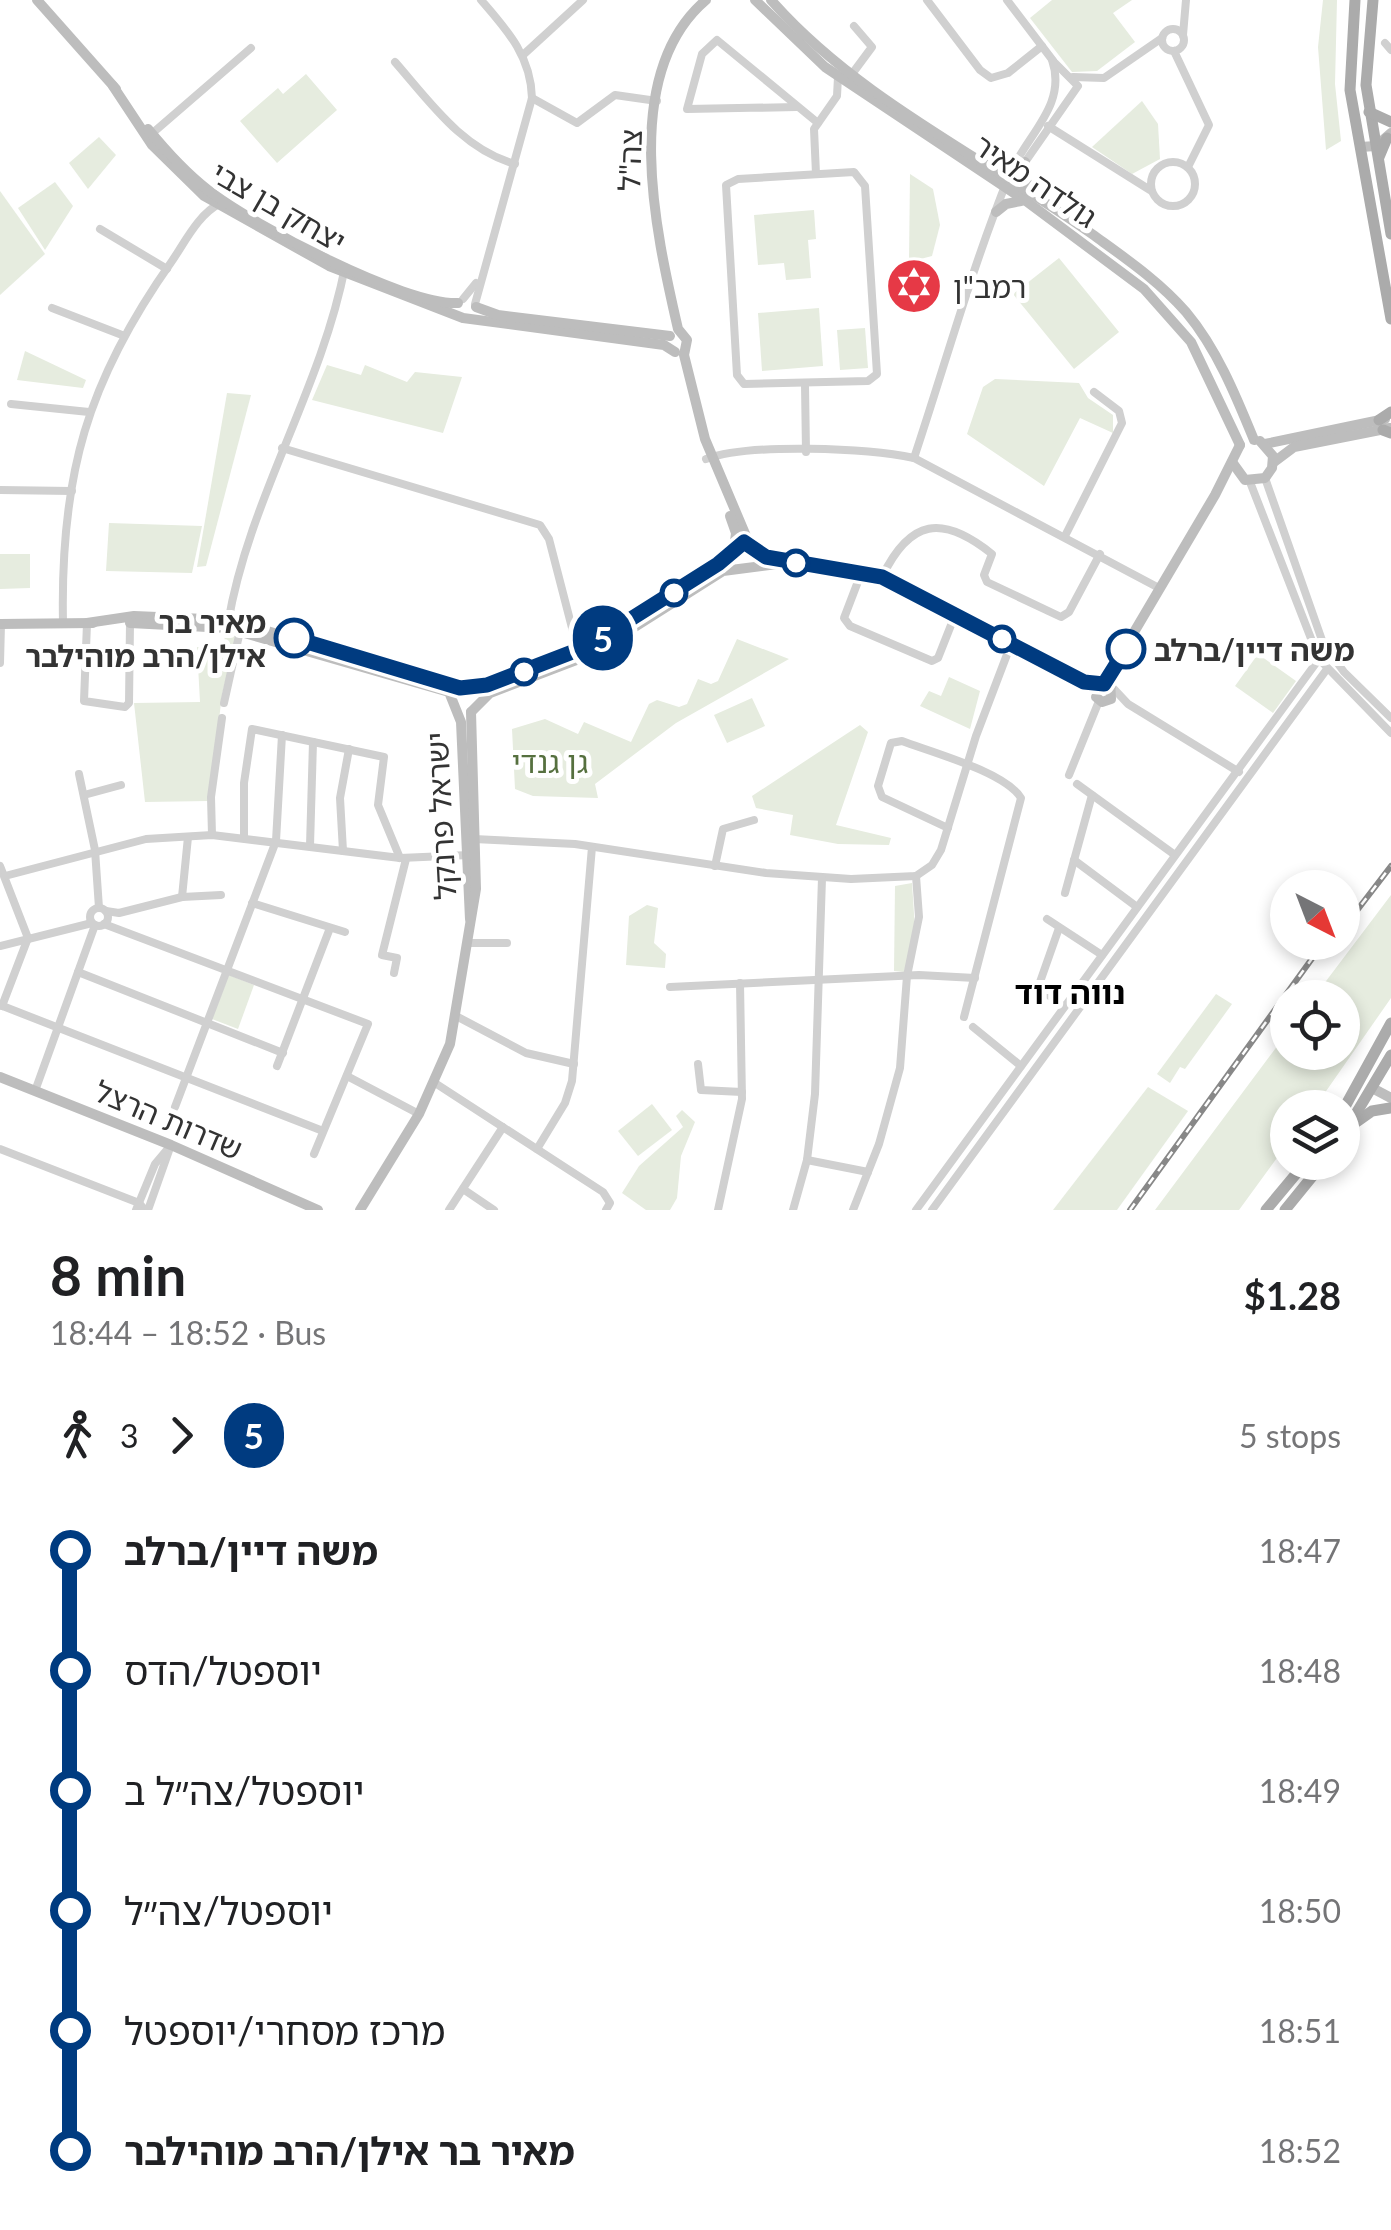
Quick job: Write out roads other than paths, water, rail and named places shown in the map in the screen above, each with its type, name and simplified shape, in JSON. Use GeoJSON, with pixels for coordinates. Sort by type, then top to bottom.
{"type":"FeatureCollection","features":[{"type":"Feature","properties":{"kind":"main road"},"geometry":{"type":"LineString","coordinates":[[1356,0],[1350,71],[1391,319]]}},
{"type":"Feature","properties":{"kind":"main road"},"geometry":{"type":"LineString","coordinates":[[1373,0],[1366,66],[1369,112],[1382,138],[1378,161],[1391,234]]}},
{"type":"Feature","properties":{"kind":"main road"},"geometry":{"type":"LineString","coordinates":[[1369,112],[1391,123]]}},
{"type":"Feature","properties":{"kind":"main road"},"geometry":{"type":"LineString","coordinates":[[1354,1090],[1391,1024]]}},
{"type":"Feature","properties":{"kind":"main road"},"geometry":{"type":"LineString","coordinates":[[1360,1110],[1391,1055]]}},
{"type":"Feature","properties":{"kind":"main road"},"geometry":{"type":"LineString","coordinates":[[1391,1064],[1391,1082]]}},
{"type":"Feature","properties":{"kind":"main road"},"geometry":{"type":"LineString","coordinates":[[1360,1121],[1372,1111],[1390,1108]]}},
{"type":"Feature","properties":{"kind":"main road"},"geometry":{"type":"LineString","coordinates":[[1266,1210],[1291,1180]]}},
{"type":"Feature","properties":{"kind":"main road"},"geometry":{"type":"LineString","coordinates":[[1285,1210],[1309,1180]]}},
{"type":"Feature","properties":{"kind":"street","name":"יצחק בן צבי"},"geometry":{"type":"LineString","coordinates":[[37,0],[113,86],[149,136],[221,203],[344,269],[462,309],[675,342]]}},
{"type":"Feature","properties":{"kind":"street"},"geometry":{"type":"LineString","coordinates":[[523,55],[583,0]]}},
{"type":"Feature","properties":{"kind":"street","name":"צה\"ל"},"geometry":{"type":"LineString","coordinates":[[696,0],[667,37],[653,100],[653,214],[675,342],[709,458],[734,526],[733,551],[743,566]]}},
{"type":"Feature","properties":{"kind":"street","name":"צה\"ל"},"geometry":{"type":"LineString","coordinates":[[653,100],[673,40],[706,0]]}},
{"type":"Feature","properties":{"kind":"street","name":"גולדה מאיר"},"geometry":{"type":"LineString","coordinates":[[755,0],[838,76],[1010,181]]}},
{"type":"Feature","properties":{"kind":"street","name":"גולדה מאיר"},"geometry":{"type":"LineString","coordinates":[[770,0],[812,42],[852,74],[998,169],[1128,274],[1176,321],[1204,364],[1240,444]]}},
{"type":"Feature","properties":{"kind":"street"},"geometry":{"type":"LineString","coordinates":[[927,0],[980,70],[991,78],[1008,73],[1042,46]]}},
{"type":"Feature","properties":{"kind":"street"},"geometry":{"type":"LineString","coordinates":[[1007,0],[1052,60],[1071,76],[1092,80],[1104,78],[1162,38],[1183,15]]}},
{"type":"Feature","properties":{"kind":"street"},"geometry":{"type":"LineString","coordinates":[[1146,48],[1170,50],[1183,45],[1186,0]]}},
{"type":"Feature","properties":{"kind":"street"},"geometry":{"type":"LineString","coordinates":[[476,306],[481,275],[532,98],[523,55],[487,2]]}},
{"type":"Feature","properties":{"kind":"street"},"geometry":{"type":"LineString","coordinates":[[852,74],[872,47],[854,26]]}},
{"type":"Feature","properties":{"kind":"street"},"geometry":{"type":"LineString","coordinates":[[1171,29],[1183,35]]}},
{"type":"Feature","properties":{"kind":"street"},"geometry":{"type":"LineString","coordinates":[[1162,38],[1210,125],[1188,167]]}},
{"type":"Feature","properties":{"kind":"street"},"geometry":{"type":"LineString","coordinates":[[797,106],[688,109],[702,54],[717,40],[818,123]]}},
{"type":"Feature","properties":{"kind":"street"},"geometry":{"type":"LineString","coordinates":[[149,136],[250,48]]}},
{"type":"Feature","properties":{"kind":"street"},"geometry":{"type":"LineString","coordinates":[[914,458],[996,212],[1055,87],[1052,60]]}},
{"type":"Feature","properties":{"kind":"street"},"geometry":{"type":"LineString","coordinates":[[395,62],[460,135],[481,152],[515,164]]}},
{"type":"Feature","properties":{"kind":"street"},"geometry":{"type":"LineString","coordinates":[[816,174],[814,136],[818,123],[837,96],[838,76]]}},
{"type":"Feature","properties":{"kind":"street"},"geometry":{"type":"LineString","coordinates":[[1055,87],[1071,76]]}},
{"type":"Feature","properties":{"kind":"street"},"geometry":{"type":"LineString","coordinates":[[1071,76],[1076,93]]}},
{"type":"Feature","properties":{"kind":"street"},"geometry":{"type":"LineString","coordinates":[[998,169],[1022,160],[1067,99],[1092,80]]}},
{"type":"Feature","properties":{"kind":"street"},"geometry":{"type":"LineString","coordinates":[[1055,87],[1067,99]]}},
{"type":"Feature","properties":{"kind":"street"},"geometry":{"type":"LineString","coordinates":[[837,96],[858,90]]}},
{"type":"Feature","properties":{"kind":"street"},"geometry":{"type":"LineString","coordinates":[[532,98],[577,124],[615,94],[653,100]]}},
{"type":"Feature","properties":{"kind":"street"},"geometry":{"type":"LineString","coordinates":[[1360,147],[1382,138],[1391,123]]}},
{"type":"Feature","properties":{"kind":"street"},"geometry":{"type":"LineString","coordinates":[[1048,126],[1168,206],[1186,202],[1196,182],[1188,167],[1170,162],[1145,176],[1125,177]]}},
{"type":"Feature","properties":{"kind":"street"},"geometry":{"type":"LineString","coordinates":[[996,212],[1010,202],[1030,197],[1022,160]]}},
{"type":"Feature","properties":{"kind":"street"},"geometry":{"type":"LineString","coordinates":[[1152,193],[1156,170]]}},
{"type":"Feature","properties":{"kind":"street"},"geometry":{"type":"LineString","coordinates":[[854,172],[864,178],[878,369],[868,381],[751,386],[740,381],[724,190],[738,179],[816,174],[854,172]]}},
{"type":"Feature","properties":{"kind":"street","name":"גולדה מאיר"},"geometry":{"type":"LineString","coordinates":[[1030,197],[1147,275],[1188,314],[1217,358],[1259,442]]}},
{"type":"Feature","properties":{"kind":"street"},"geometry":{"type":"LineString","coordinates":[[62,623],[72,491],[89,412],[122,335],[204,215],[221,203]]}},
{"type":"Feature","properties":{"kind":"street"},"geometry":{"type":"LineString","coordinates":[[100,229],[166,268]]}},
{"type":"Feature","properties":{"kind":"street"},"geometry":{"type":"LineString","coordinates":[[228,624],[282,448],[322,349],[344,269]]}},
{"type":"Feature","properties":{"kind":"street"},"geometry":{"type":"LineString","coordinates":[[462,309],[481,275]]}},
{"type":"Feature","properties":{"kind":"street"},"geometry":{"type":"LineString","coordinates":[[462,309],[476,306],[498,316],[675,342]]}},
{"type":"Feature","properties":{"kind":"street"},"geometry":{"type":"LineString","coordinates":[[52,308],[122,335]]}},
{"type":"Feature","properties":{"kind":"street"},"geometry":{"type":"LineString","coordinates":[[806,384],[806,452]]}},
{"type":"Feature","properties":{"kind":"street"},"geometry":{"type":"LineString","coordinates":[[1065,536],[1122,422],[1119,410],[1094,392]]}},
{"type":"Feature","properties":{"kind":"street"},"geometry":{"type":"LineString","coordinates":[[12,404],[89,412]]}},
{"type":"Feature","properties":{"kind":"street"},"geometry":{"type":"LineString","coordinates":[[1069,775],[1108,684],[1159,588],[1216,495],[1240,444],[1388,423]]}},
{"type":"Feature","properties":{"kind":"street"},"geometry":{"type":"LineString","coordinates":[[1388,423],[1294,447],[1274,462],[1265,478],[1323,643],[1344,672],[1391,718]]}},
{"type":"Feature","properties":{"kind":"street"},"geometry":{"type":"LineString","coordinates":[[1259,442],[1274,462]]}},
{"type":"Feature","properties":{"kind":"street"},"geometry":{"type":"LineString","coordinates":[[282,448],[540,525],[548,539],[578,651]]}},
{"type":"Feature","properties":{"kind":"street"},"geometry":{"type":"LineString","coordinates":[[709,458],[806,452],[887,453],[914,458],[1159,588]]}},
{"type":"Feature","properties":{"kind":"street","name":"צה\"ל"},"geometry":{"type":"LineString","coordinates":[[709,458],[754,547]]}},
{"type":"Feature","properties":{"kind":"street"},"geometry":{"type":"LineString","coordinates":[[1232,462],[1245,480],[1319,659],[1391,733]]}},
{"type":"Feature","properties":{"kind":"street"},"geometry":{"type":"LineString","coordinates":[[1216,495],[1245,480],[1265,478]]}},
{"type":"Feature","properties":{"kind":"street"},"geometry":{"type":"LineString","coordinates":[[0,490],[72,491]]}},
{"type":"Feature","properties":{"kind":"street"},"geometry":{"type":"LineString","coordinates":[[882,577],[905,539],[932,526],[942,527],[992,554],[984,574],[987,582],[1061,618],[1069,612],[1100,554]]}},
{"type":"Feature","properties":{"kind":"street"},"geometry":{"type":"LineString","coordinates":[[0,663],[0,624],[228,624],[240,631],[436,685],[453,698],[466,687],[578,651],[740,543],[754,547],[766,557],[882,577],[1084,682],[1102,700],[1128,704]]}},
{"type":"Feature","properties":{"kind":"street"},"geometry":{"type":"LineString","coordinates":[[458,710],[471,712],[490,694],[592,654],[756,559],[754,547]]}},
{"type":"Feature","properties":{"kind":"street"},"geometry":{"type":"LineString","coordinates":[[743,566],[798,563]]}},
{"type":"Feature","properties":{"kind":"street"},"geometry":{"type":"LineString","coordinates":[[862,571],[844,618],[850,626],[932,661],[938,658],[956,615]]}},
{"type":"Feature","properties":{"kind":"street"},"geometry":{"type":"LineString","coordinates":[[87,623],[134,616],[228,624],[438,678],[466,687],[480,702]]}},
{"type":"Feature","properties":{"kind":"street"},"geometry":{"type":"LineString","coordinates":[[87,623],[84,702],[124,708],[130,702],[130,624]]}},
{"type":"Feature","properties":{"kind":"street"},"geometry":{"type":"LineString","coordinates":[[224,703],[240,631]]}},
{"type":"Feature","properties":{"kind":"street"},"geometry":{"type":"LineString","coordinates":[[471,839],[592,846],[822,878],[916,876],[937,858],[1012,644]]}},
{"type":"Feature","properties":{"kind":"street"},"geometry":{"type":"LineString","coordinates":[[916,1210],[1319,659]]}},
{"type":"Feature","properties":{"kind":"street"},"geometry":{"type":"LineString","coordinates":[[932,1210],[1327,670]]}},
{"type":"Feature","properties":{"kind":"street"},"geometry":{"type":"LineString","coordinates":[[1084,682],[1108,684],[1128,704],[1247,778]]}},
{"type":"Feature","properties":{"kind":"street"},"geometry":{"type":"LineString","coordinates":[[1102,700],[1108,684]]}},
{"type":"Feature","properties":{"kind":"street","name":"ישראל פרנקל"},"geometry":{"type":"LineString","coordinates":[[360,1210],[436,1083],[456,1016],[470,919],[472,855],[458,710],[453,698]]}},
{"type":"Feature","properties":{"kind":"street","name":"ישראל פרנקל"},"geometry":{"type":"LineString","coordinates":[[471,712],[471,839]]}},
{"type":"Feature","properties":{"kind":"street"},"geometry":{"type":"LineString","coordinates":[[212,836],[212,797],[222,718]]}},
{"type":"Feature","properties":{"kind":"street"},"geometry":{"type":"LineString","coordinates":[[1272,723],[1282,730]]}},
{"type":"Feature","properties":{"kind":"street"},"geometry":{"type":"LineString","coordinates":[[244,838],[244,783],[252,729],[384,756],[380,812],[403,859],[382,955],[397,958],[394,973]]}},
{"type":"Feature","properties":{"kind":"street"},"geometry":{"type":"LineString","coordinates":[[174,1107],[276,841],[282,734]]}},
{"type":"Feature","properties":{"kind":"street"},"geometry":{"type":"LineString","coordinates":[[948,828],[882,797],[878,786],[888,748],[898,740],[1008,784],[1021,798],[964,1017]]}},
{"type":"Feature","properties":{"kind":"street"},"geometry":{"type":"LineString","coordinates":[[310,846],[313,742]]}},
{"type":"Feature","properties":{"kind":"street"},"geometry":{"type":"LineString","coordinates":[[343,851],[340,798],[348,749]]}},
{"type":"Feature","properties":{"kind":"street"},"geometry":{"type":"LineString","coordinates":[[34,1090],[102,909],[80,774]]}},
{"type":"Feature","properties":{"kind":"street"},"geometry":{"type":"LineString","coordinates":[[1077,784],[1175,855]]}},
{"type":"Feature","properties":{"kind":"street"},"geometry":{"type":"LineString","coordinates":[[84,795],[121,785]]}},
{"type":"Feature","properties":{"kind":"street"},"geometry":{"type":"LineString","coordinates":[[1064,893],[1092,796]]}},
{"type":"Feature","properties":{"kind":"street"},"geometry":{"type":"LineString","coordinates":[[715,866],[723,829],[754,820]]}},
{"type":"Feature","properties":{"kind":"street"},"geometry":{"type":"LineString","coordinates":[[182,897],[188,837]]}},
{"type":"Feature","properties":{"kind":"street"},"geometry":{"type":"LineString","coordinates":[[323,1131],[1,1006],[28,938],[2,871],[146,838],[244,838],[403,859],[472,855]]}},
{"type":"Feature","properties":{"kind":"street"},"geometry":{"type":"LineString","coordinates":[[537,1149],[565,1103],[574,1064],[592,846]]}},
{"type":"Feature","properties":{"kind":"street"},"geometry":{"type":"LineString","coordinates":[[1074,860],[1137,907]]}},
{"type":"Feature","properties":{"kind":"street"},"geometry":{"type":"LineString","coordinates":[[853,1210],[900,1068],[908,976],[920,917],[916,876]]}},
{"type":"Feature","properties":{"kind":"street"},"geometry":{"type":"LineString","coordinates":[[793,1210],[806,1160],[815,1094],[815,981],[822,878]]}},
{"type":"Feature","properties":{"kind":"street"},"geometry":{"type":"LineString","coordinates":[[97,924],[91,912],[102,909],[119,913],[182,897],[220,896]]}},
{"type":"Feature","properties":{"kind":"street"},"geometry":{"type":"LineString","coordinates":[[252,903],[346,932]]}},
{"type":"Feature","properties":{"kind":"street"},"geometry":{"type":"LineString","coordinates":[[1046,920],[1102,955]]}},
{"type":"Feature","properties":{"kind":"street"},"geometry":{"type":"LineString","coordinates":[[0,946],[97,924],[368,1024],[314,1154]]}},
{"type":"Feature","properties":{"kind":"street"},"geometry":{"type":"LineString","coordinates":[[77,926],[90,939]]}},
{"type":"Feature","properties":{"kind":"street"},"geometry":{"type":"LineString","coordinates":[[277,1066],[330,928]]}},
{"type":"Feature","properties":{"kind":"street"},"geometry":{"type":"LineString","coordinates":[[1059,928],[1040,982],[1046,993],[1064,1007]]}},
{"type":"Feature","properties":{"kind":"street"},"geometry":{"type":"LineString","coordinates":[[467,943],[508,943]]}},
{"type":"Feature","properties":{"kind":"street"},"geometry":{"type":"LineString","coordinates":[[78,972],[283,1053]]}},
{"type":"Feature","properties":{"kind":"street"},"geometry":{"type":"LineString","coordinates":[[670,987],[908,976],[974,978]]}},
{"type":"Feature","properties":{"kind":"street"},"geometry":{"type":"LineString","coordinates":[[718,1210],[742,1092],[740,983]]}},
{"type":"Feature","properties":{"kind":"street"},"geometry":{"type":"LineString","coordinates":[[456,1016],[526,1053],[574,1064]]}},
{"type":"Feature","properties":{"kind":"street"},"geometry":{"type":"LineString","coordinates":[[973,1027],[1021,1066]]}},
{"type":"Feature","properties":{"kind":"street"},"geometry":{"type":"LineString","coordinates":[[698,1064],[701,1090],[742,1092]]}},
{"type":"Feature","properties":{"kind":"street"},"geometry":{"type":"LineString","coordinates":[[347,1076],[419,1114]]}},
{"type":"Feature","properties":{"kind":"street","name":"שדרות הרצל"},"geometry":{"type":"LineString","coordinates":[[0,1077],[171,1144],[318,1210]]}},
{"type":"Feature","properties":{"kind":"street"},"geometry":{"type":"LineString","coordinates":[[436,1083],[603,1192],[610,1203],[606,1210]]}},
{"type":"Feature","properties":{"kind":"street"},"geometry":{"type":"LineString","coordinates":[[1371,1093],[1391,1098]]}},
{"type":"Feature","properties":{"kind":"street"},"geometry":{"type":"LineString","coordinates":[[1371,1093],[1390,1108]]}},
{"type":"Feature","properties":{"kind":"street"},"geometry":{"type":"LineString","coordinates":[[448,1210],[503,1127]]}},
{"type":"Feature","properties":{"kind":"street"},"geometry":{"type":"LineString","coordinates":[[0,1149],[145,1207],[158,1160],[171,1144]]}},
{"type":"Feature","properties":{"kind":"street"},"geometry":{"type":"LineString","coordinates":[[806,1160],[868,1172]]}},
{"type":"Feature","properties":{"kind":"street"},"geometry":{"type":"LineString","coordinates":[[463,1188],[494,1210]]}},
{"type":"Feature","properties":{"kind":"railway"},"geometry":{"type":"LineString","coordinates":[[1360,906],[1391,866]]}},
{"type":"Feature","properties":{"kind":"railway"},"geometry":{"type":"LineString","coordinates":[[1130,1210],[1311,960]]}},
{"type":"Feature","properties":{"kind":"place","name":"רמב\"ן"},"geometry":{"type":"Point","coordinates":[914,286]}},
{"type":"Feature","properties":{"kind":"place","name":"מאיר בר אילן/הרב מוהילבר"},"geometry":{"type":"Point","coordinates":[294,638]}},
{"type":"Feature","properties":{"kind":"place","name":"משה דיין/ברלב"},"geometry":{"type":"Point","coordinates":[1126,649]}},
{"type":"Feature","properties":{"kind":"district","name":"נווה דוד"},"geometry":{"type":"Point","coordinates":[1070,991]}},
{"type":"Feature","properties":{"kind":"park label","name":"גן גנדי"},"geometry":{"type":"Point","coordinates":[550,761]}}]}
